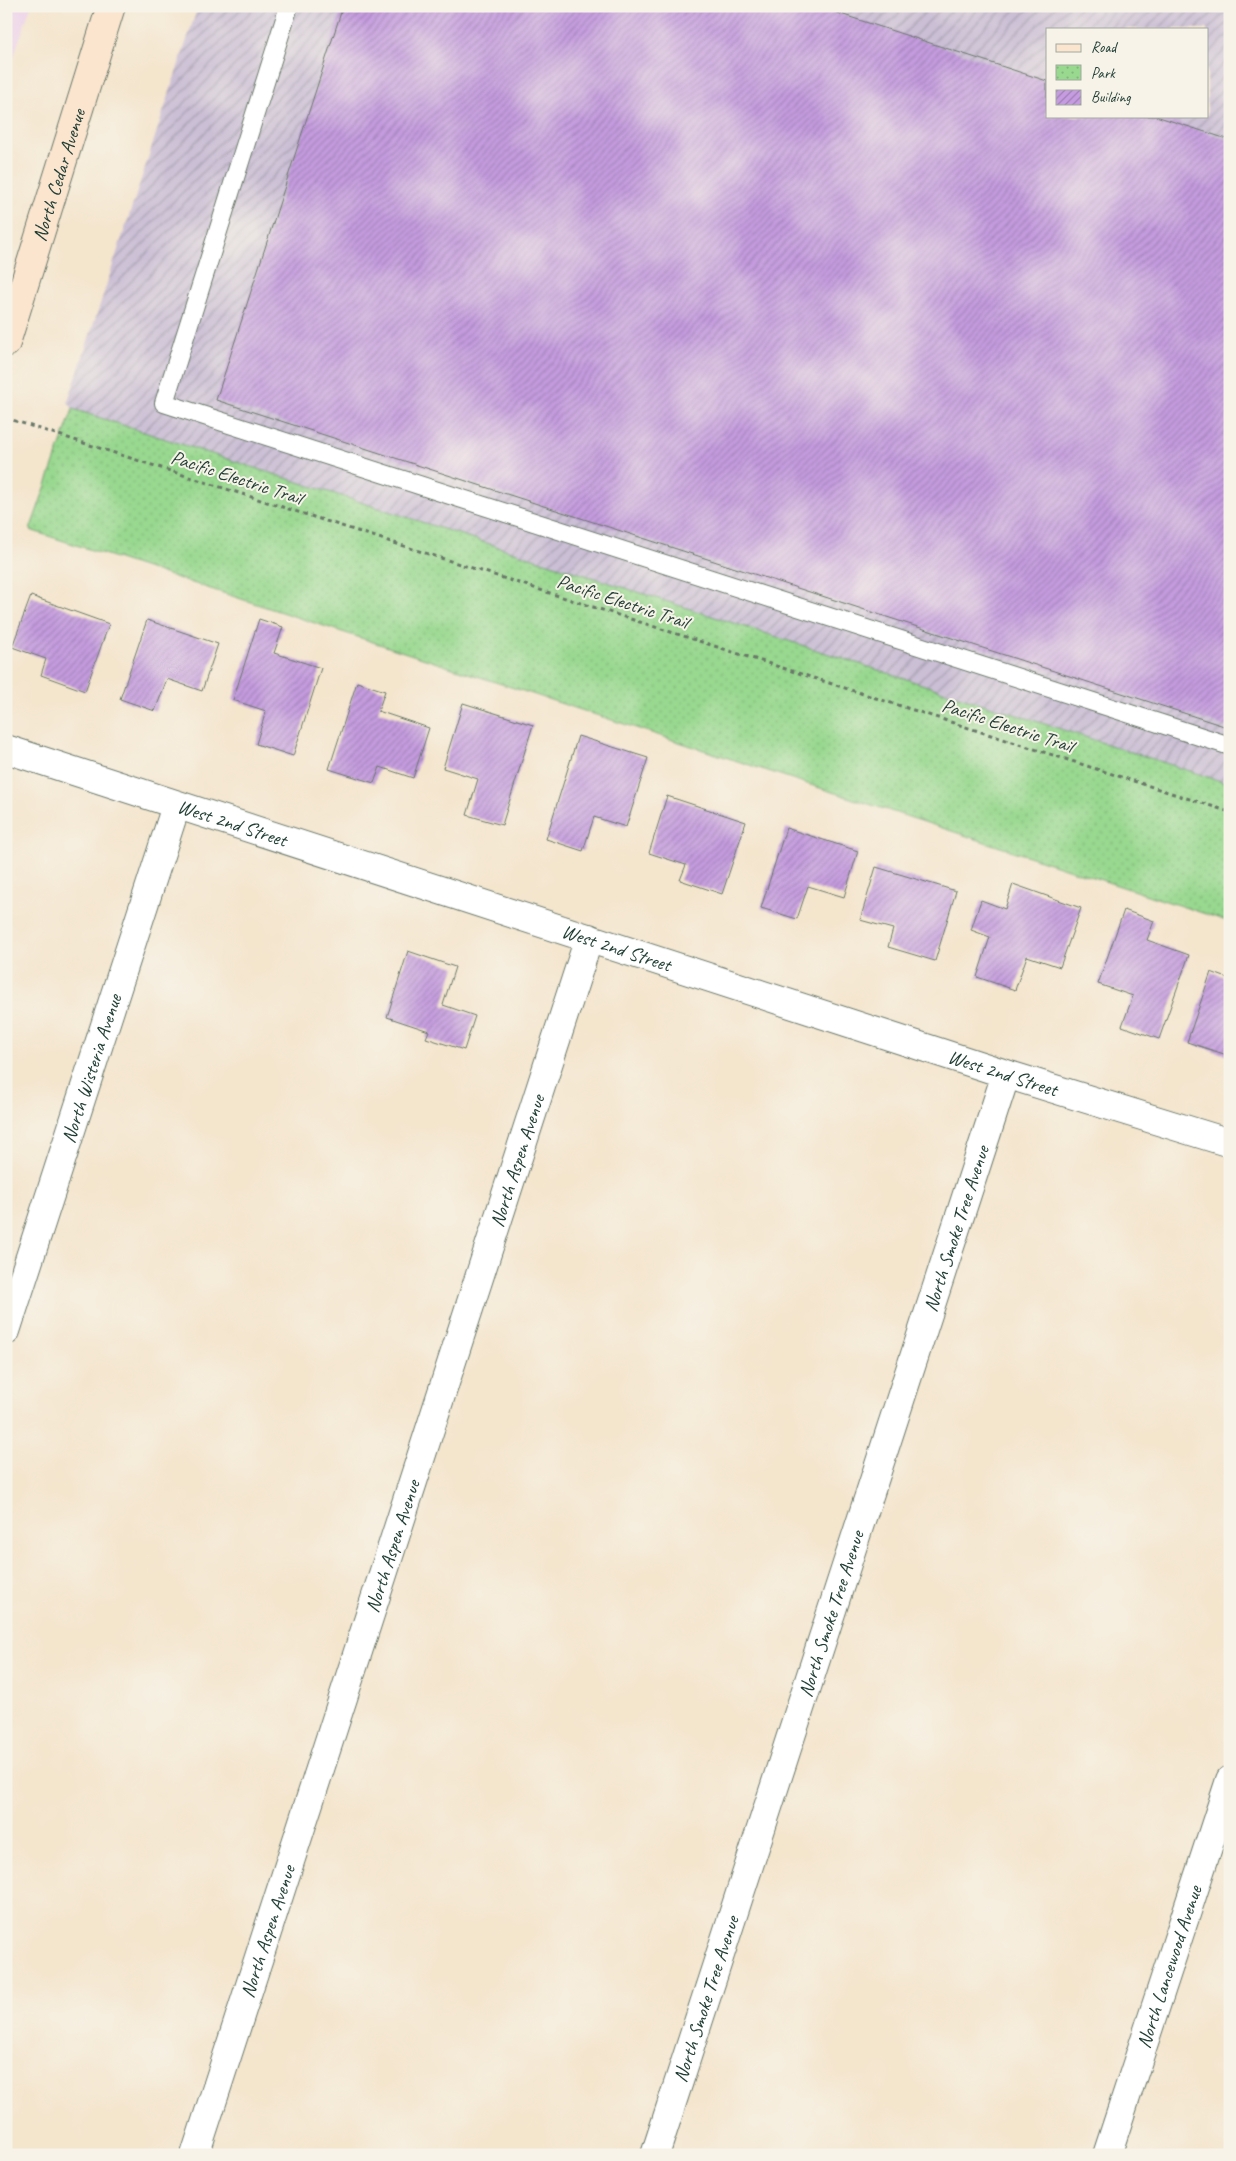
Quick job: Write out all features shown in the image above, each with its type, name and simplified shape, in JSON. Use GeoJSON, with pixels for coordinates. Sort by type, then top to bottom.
{"type":"FeatureCollection","features":[{"type":"Feature","properties":{"kind":"main road","name":"North Cedar Avenue"},"geometry":{"type":"LineString","coordinates":[[6,343],[110,6]]}},
{"type":"Feature","properties":{"kind":"street","name":"West 2nd Street"},"geometry":{"type":"LineString","coordinates":[[6,749],[176,806],[1006,1074],[1230,1143]]}},
{"type":"Feature","properties":{"kind":"street","name":"North Wisteria Avenue"},"geometry":{"type":"LineString","coordinates":[[6,1331],[176,806]]}},
{"type":"Feature","properties":{"kind":"street","name":"North Aspen Avenue"},"geometry":{"type":"LineString","coordinates":[[195,2155],[589,938]]}},
{"type":"Feature","properties":{"kind":"street","name":"North Smoke Tree Avenue"},"geometry":{"type":"LineString","coordinates":[[655,2155],[1006,1074]]}},
{"type":"Feature","properties":{"kind":"street","name":"North Lancewood Avenue"},"geometry":{"type":"LineString","coordinates":[[1107,2155],[1230,1780]]}},
{"type":"Feature","properties":{"kind":"lane"},"geometry":{"type":"LineString","coordinates":[[289,6],[164,403],[1230,746]]}},
{"type":"Feature","properties":{"kind":"path","name":"Pacific Electric Trail"},"geometry":{"type":"LineString","coordinates":[[6,418],[1230,812]]}},
{"type":"Feature","properties":{"kind":"shaded area"},"geometry":{"type":"Polygon","coordinates":[[[6,6],[31,6],[6,79],[6,6]]]}},
{"type":"Feature","properties":{"kind":"shaded area"},"geometry":{"type":"Polygon","coordinates":[[[198,6],[1230,6],[1230,784],[73,409],[68,402],[198,6]]]}},
{"type":"Feature","properties":{"kind":"green space"},"geometry":{"type":"Polygon","coordinates":[[[73,409],[1230,784],[1230,922],[30,530],[73,409]]]}},
{"type":"Feature","properties":{"kind":"building"},"geometry":{"type":"Polygon","coordinates":[[[343,6],[816,6],[1046,81],[1046,118],[1162,118],[1230,140],[1230,728],[216,400],[343,6]]]}},
{"type":"Feature","properties":{"kind":"building"},"geometry":{"type":"Polygon","coordinates":[[[31,596],[109,624],[85,691],[41,675],[46,659],[12,647],[31,596]]]}},
{"type":"Feature","properties":{"kind":"building"},"geometry":{"type":"Polygon","coordinates":[[[259,619],[283,627],[274,653],[321,668],[293,756],[256,744],[266,711],[233,700],[259,619]]]}},
{"type":"Feature","properties":{"kind":"building"},"geometry":{"type":"Polygon","coordinates":[[[147,620],[218,644],[202,691],[167,679],[155,711],[120,699],[147,620]]]}},
{"type":"Feature","properties":{"kind":"building"},"geometry":{"type":"Polygon","coordinates":[[[357,682],[385,691],[378,711],[429,728],[413,778],[380,767],[374,783],[329,769],[357,682]]]}},
{"type":"Feature","properties":{"kind":"building"},"geometry":{"type":"Polygon","coordinates":[[[463,703],[533,725],[502,825],[467,815],[478,779],[443,768],[463,703]]]}},
{"type":"Feature","properties":{"kind":"building"},"geometry":{"type":"Polygon","coordinates":[[[578,736],[648,758],[626,827],[594,817],[583,851],[546,839],[578,736]]]}},
{"type":"Feature","properties":{"kind":"building"},"geometry":{"type":"Polygon","coordinates":[[[667,796],[746,822],[722,894],[680,880],[686,865],[649,853],[667,796]]]}},
{"type":"Feature","properties":{"kind":"building"},"geometry":{"type":"Polygon","coordinates":[[[786,828],[858,851],[844,897],[808,886],[797,919],[761,908],[786,828]]]}},
{"type":"Feature","properties":{"kind":"building"},"geometry":{"type":"Polygon","coordinates":[[[876,867],[956,891],[935,961],[888,947],[893,929],[860,920],[876,867]]]}},
{"type":"Feature","properties":{"kind":"building"},"geometry":{"type":"Polygon","coordinates":[[[1013,884],[1081,908],[1060,967],[1027,956],[1015,990],[977,977],[990,937],[971,930],[981,900],[1005,909],[1013,884]]]}},
{"type":"Feature","properties":{"kind":"building"},"geometry":{"type":"Polygon","coordinates":[[[1124,910],[1154,921],[1147,940],[1189,955],[1159,1039],[1122,1026],[1133,996],[1098,984],[1124,910]]]}},
{"type":"Feature","properties":{"kind":"building"},"geometry":{"type":"Polygon","coordinates":[[[408,951],[455,967],[443,1005],[475,1016],[464,1050],[426,1038],[429,1031],[387,1017],[408,951]]]}},
{"type":"Feature","properties":{"kind":"building"},"geometry":{"type":"Polygon","coordinates":[[[1211,972],[1230,979],[1230,1056],[1187,1042],[1211,972]]]}}]}
